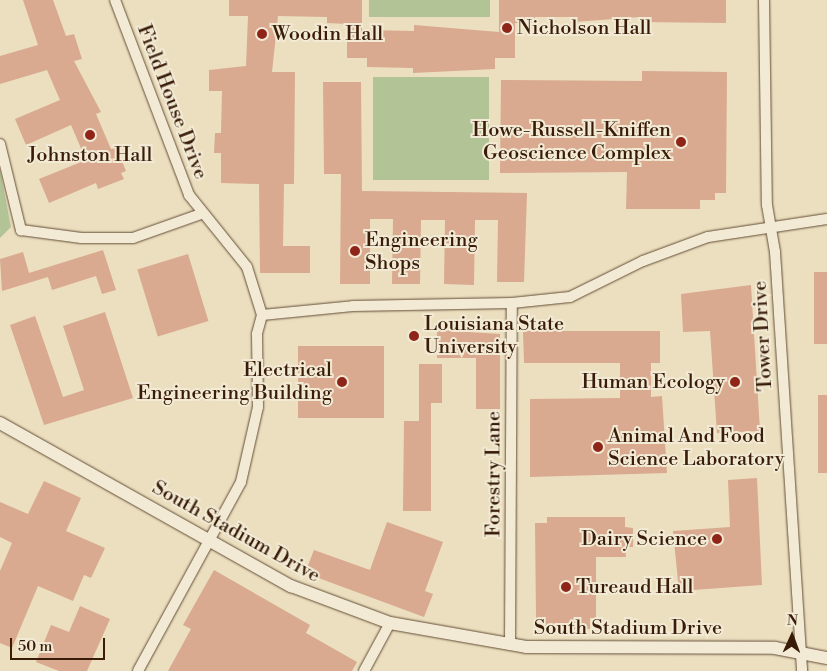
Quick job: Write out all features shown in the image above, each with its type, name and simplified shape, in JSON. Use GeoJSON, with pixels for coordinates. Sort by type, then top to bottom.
{"type":"FeatureCollection","features":[{"type":"Feature","properties":{"kind":"street","name":"Field House Drive"},"geometry":{"type":"LineString","coordinates":[[115,0],[187,190],[202,214],[217,224],[247,267],[262,315]]}},
{"type":"Feature","properties":{"kind":"street","name":"Tower Drive"},"geometry":{"type":"LineString","coordinates":[[764,0],[770,226],[802,671]]}},
{"type":"Feature","properties":{"kind":"street"},"geometry":{"type":"LineString","coordinates":[[0,144],[21,230],[81,238],[133,238],[202,214]]}},
{"type":"Feature","properties":{"kind":"street"},"geometry":{"type":"LineString","coordinates":[[138,671],[241,482],[254,435],[260,384],[257,334],[262,315],[353,306],[512,303],[570,297],[643,261],[708,237],[770,226],[827,219]]}},
{"type":"Feature","properties":{"kind":"street","name":"Forestry Lane"},"geometry":{"type":"LineString","coordinates":[[510,645],[512,303]]}},
{"type":"Feature","properties":{"kind":"street","name":"South Stadium Drive"},"geometry":{"type":"LineString","coordinates":[[0,423],[208,542],[319,599],[390,623],[510,645],[775,648],[827,658]]}},
{"type":"Feature","properties":{"kind":"street"},"geometry":{"type":"LineString","coordinates":[[364,671],[390,623]]}},
{"type":"Feature","properties":{"kind":"green space"},"geometry":{"type":"Polygon","coordinates":[[[369,0],[490,0],[490,17],[369,17],[369,0]]]}},
{"type":"Feature","properties":{"kind":"green space"},"geometry":{"type":"Polygon","coordinates":[[[373,77],[489,77],[489,180],[373,180],[373,77]]]}},
{"type":"Feature","properties":{"kind":"green space"},"geometry":{"type":"Polygon","coordinates":[[[0,170],[11,227],[0,238],[0,170]]]}},
{"type":"Feature","properties":{"kind":"building"},"geometry":{"type":"Polygon","coordinates":[[[23,0],[53,0],[66,36],[74,34],[82,59],[74,61],[101,112],[96,114],[111,149],[116,147],[126,171],[121,173],[124,179],[98,189],[96,183],[49,203],[39,179],[86,160],[71,125],[26,145],[15,119],[60,100],[47,70],[0,84],[0,56],[38,45],[23,0]]]}},
{"type":"Feature","properties":{"kind":"building"},"geometry":{"type":"Polygon","coordinates":[[[229,0],[362,0],[362,30],[414,31],[414,25],[499,32],[499,0],[726,0],[726,23],[640,22],[640,17],[574,22],[574,17],[535,17],[535,24],[515,23],[515,58],[495,58],[495,69],[413,73],[413,68],[367,67],[367,58],[347,58],[347,24],[327,23],[327,17],[278,16],[272,72],[295,72],[294,184],[284,184],[283,246],[310,246],[310,273],[260,273],[259,184],[221,183],[221,153],[214,153],[215,133],[221,133],[222,91],[209,91],[209,70],[246,66],[248,16],[229,16],[229,0]]]}},
{"type":"Feature","properties":{"kind":"building"},"geometry":{"type":"Polygon","coordinates":[[[642,71],[727,72],[726,193],[715,193],[715,200],[700,200],[700,209],[626,209],[627,172],[500,173],[501,80],[642,81],[642,71]]]}},
{"type":"Feature","properties":{"kind":"building","name":"Engineering Shops"},"geometry":{"type":"Polygon","coordinates":[[[323,82],[361,82],[362,191],[527,193],[524,282],[497,282],[498,220],[475,220],[474,285],[444,284],[445,220],[421,220],[420,284],[392,284],[393,219],[370,219],[370,284],[340,284],[341,174],[324,174],[323,82]]]}},
{"type":"Feature","properties":{"kind":"building"},"geometry":{"type":"Polygon","coordinates":[[[103,250],[116,290],[102,294],[96,276],[52,290],[48,277],[2,291],[0,259],[23,252],[29,273],[103,250]]]}},
{"type":"Feature","properties":{"kind":"building"},"geometry":{"type":"Polygon","coordinates":[[[188,254],[208,321],[158,336],[137,269],[188,254]]]}},
{"type":"Feature","properties":{"kind":"building"},"geometry":{"type":"Polygon","coordinates":[[[814,272],[827,272],[827,344],[814,344],[814,272]]]}},
{"type":"Feature","properties":{"kind":"building","name":"Human Ecology"},"geometry":{"type":"Polygon","coordinates":[[[751,285],[760,431],[717,433],[710,331],[683,332],[681,294],[751,285]]]}},
{"type":"Feature","properties":{"kind":"building"},"geometry":{"type":"Polygon","coordinates":[[[105,312],[133,398],[44,425],[10,325],[35,316],[63,397],[84,390],[63,326],[105,312]]]}},
{"type":"Feature","properties":{"kind":"building"},"geometry":{"type":"Polygon","coordinates":[[[437,330],[500,334],[500,409],[476,409],[476,358],[437,358],[437,330]]]}},
{"type":"Feature","properties":{"kind":"building"},"geometry":{"type":"Polygon","coordinates":[[[523,331],[660,331],[660,363],[651,363],[651,397],[662,396],[667,473],[530,477],[530,399],[620,398],[620,363],[524,363],[523,331]]]}},
{"type":"Feature","properties":{"kind":"building","name":"Electrical Engineering Building"},"geometry":{"type":"Polygon","coordinates":[[[298,346],[384,346],[384,418],[298,418],[298,346]]]}},
{"type":"Feature","properties":{"kind":"building"},"geometry":{"type":"Polygon","coordinates":[[[419,364],[442,364],[442,403],[431,403],[431,511],[403,511],[404,421],[419,421],[419,364]]]}},
{"type":"Feature","properties":{"kind":"building"},"geometry":{"type":"Polygon","coordinates":[[[818,395],[827,395],[827,473],[818,473],[818,395]]]}},
{"type":"Feature","properties":{"kind":"building","name":"Dairy Science"},"geometry":{"type":"Polygon","coordinates":[[[757,478],[762,585],[679,591],[673,531],[730,527],[728,480],[757,478]]]}},
{"type":"Feature","properties":{"kind":"building"},"geometry":{"type":"Polygon","coordinates":[[[44,481],[81,498],[66,531],[105,548],[91,578],[84,575],[73,601],[38,586],[12,648],[0,643],[0,571],[12,543],[0,537],[0,502],[28,514],[44,481]]]}},
{"type":"Feature","properties":{"kind":"building","name":"Tureaud Hall"},"geometry":{"type":"Polygon","coordinates":[[[547,517],[625,517],[625,527],[633,528],[633,547],[625,547],[626,557],[596,557],[596,618],[590,618],[590,629],[541,629],[541,618],[536,618],[535,523],[547,523],[547,517]]]}},
{"type":"Feature","properties":{"kind":"building"},"geometry":{"type":"Polygon","coordinates":[[[387,522],[443,542],[425,591],[433,594],[424,617],[305,573],[314,550],[370,570],[387,522]]]}},
{"type":"Feature","properties":{"kind":"building"},"geometry":{"type":"Polygon","coordinates":[[[214,570],[310,625],[306,633],[357,662],[352,671],[168,671],[191,629],[183,625],[214,570]]]}},
{"type":"Feature","properties":{"kind":"building"},"geometry":{"type":"Polygon","coordinates":[[[80,606],[110,619],[87,671],[59,671],[36,662],[51,625],[69,632],[80,606]]]}},
{"type":"Feature","properties":{"kind":"place","name":"Nicholson Hall"},"geometry":{"type":"Point","coordinates":[507,28]}},
{"type":"Feature","properties":{"kind":"place","name":"Woodin Hall"},"geometry":{"type":"Point","coordinates":[262,34]}},
{"type":"Feature","properties":{"kind":"place","name":"Johnston Hall"},"geometry":{"type":"Point","coordinates":[90,135]}},
{"type":"Feature","properties":{"kind":"place","name":"Howe-Russell-Kniffen Geoscience Complex"},"geometry":{"type":"Point","coordinates":[681,142]}},
{"type":"Feature","properties":{"kind":"place","name":"Engineering Shops"},"geometry":{"type":"Point","coordinates":[355,251]}},
{"type":"Feature","properties":{"kind":"place","name":"Louisiana State University"},"geometry":{"type":"Point","coordinates":[414,336]}},
{"type":"Feature","properties":{"kind":"place","name":"Electrical Engineering Building"},"geometry":{"type":"Point","coordinates":[342,382]}},
{"type":"Feature","properties":{"kind":"place","name":"Human Ecology"},"geometry":{"type":"Point","coordinates":[735,382]}},
{"type":"Feature","properties":{"kind":"place","name":"Animal And Food Science Laboratory"},"geometry":{"type":"Point","coordinates":[598,447]}},
{"type":"Feature","properties":{"kind":"place","name":"Dairy Science"},"geometry":{"type":"Point","coordinates":[717,539]}},
{"type":"Feature","properties":{"kind":"place","name":"Tureaud Hall"},"geometry":{"type":"Point","coordinates":[566,587]}}]}
